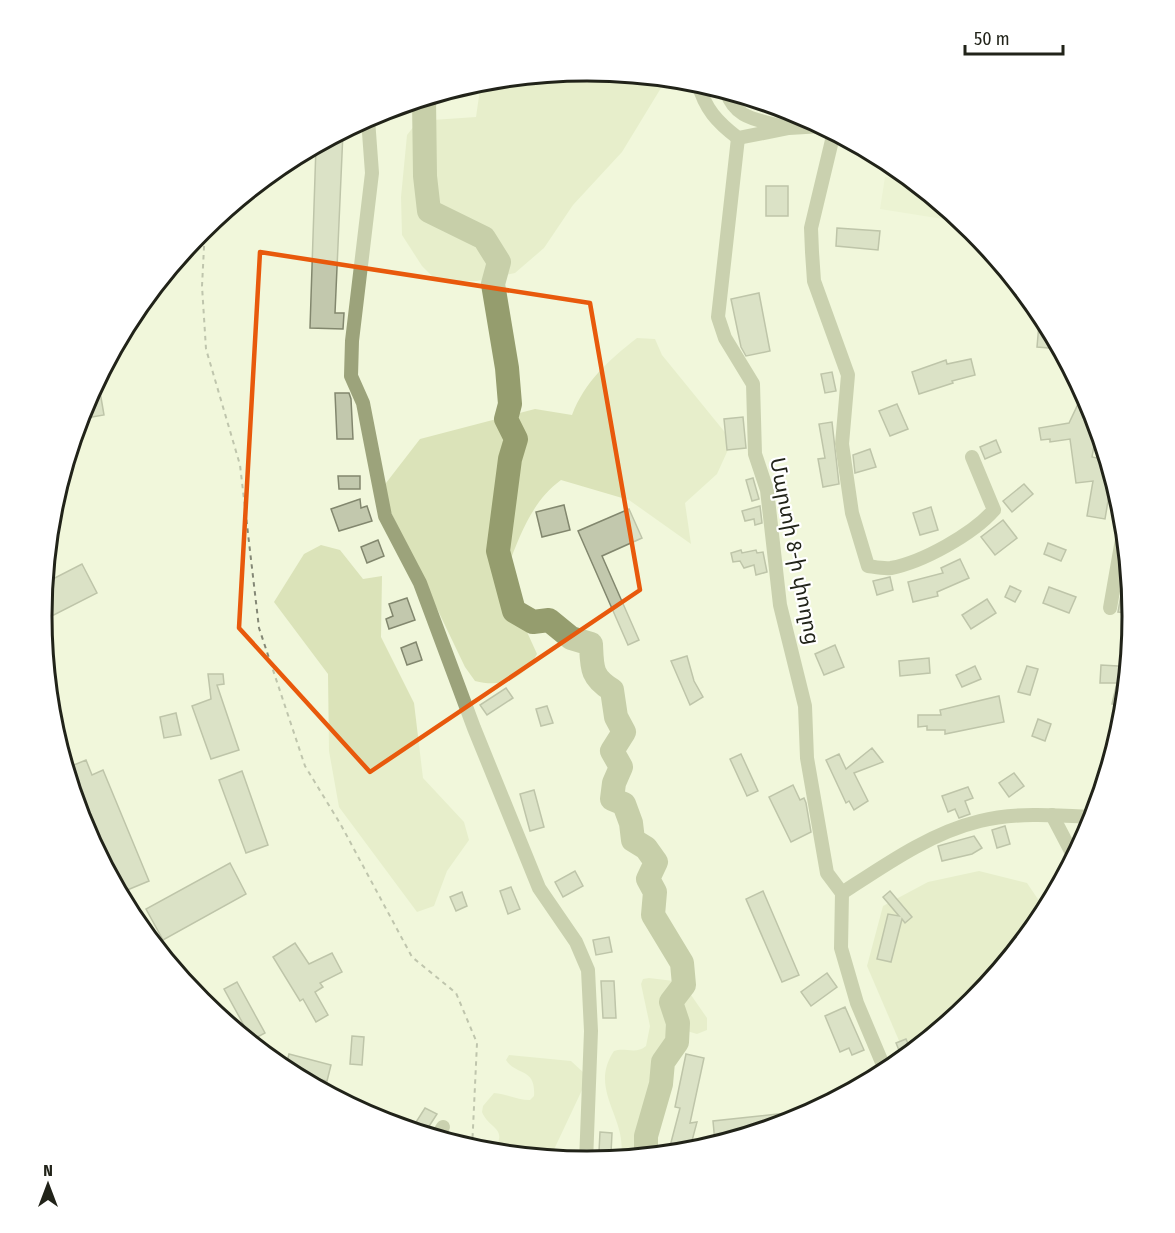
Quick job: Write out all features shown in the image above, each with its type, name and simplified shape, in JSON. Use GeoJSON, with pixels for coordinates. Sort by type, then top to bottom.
{"type":"FeatureCollection","features":[{"type":"Feature","properties":{"kind":"street"},"geometry":{"type":"LineString","coordinates":[[702,94],[707,109],[716,121],[738,138],[803,127]]}},
{"type":"Feature","properties":{"kind":"street"},"geometry":{"type":"LineString","coordinates":[[729,101],[731,106],[743,116],[789,128]]}},
{"type":"Feature","properties":{"kind":"street"},"geometry":{"type":"LineString","coordinates":[[369,129],[372,172],[352,341],[351,376],[363,403],[385,516],[420,582],[474,728],[539,888],[576,942],[588,970],[591,1031],[586,1152]]}},
{"type":"Feature","properties":{"kind":"street","name":"Մարտի 8-ի փողոց"},"geometry":{"type":"LineString","coordinates":[[738,138],[718,317],[725,338],[753,384],[755,454],[767,490],[780,605],[805,706],[807,758],[827,873],[842,893]]}},
{"type":"Feature","properties":{"kind":"street"},"geometry":{"type":"LineString","coordinates":[[832,141],[811,228],[814,280],[848,375],[842,444],[852,513],[868,566],[890,568],[925,556],[979,526],[994,510],[972,457]]}},
{"type":"Feature","properties":{"kind":"street"},"geometry":{"type":"LineString","coordinates":[[1110,608],[1119,557]]}},
{"type":"Feature","properties":{"kind":"street"},"geometry":{"type":"LineString","coordinates":[[1052,815],[1069,848]]}},
{"type":"Feature","properties":{"kind":"street"},"geometry":{"type":"LineString","coordinates":[[882,1063],[857,1003],[841,948],[842,893],[948,830],[982,820],[1052,815],[1084,817]]}},
{"type":"Feature","properties":{"kind":"path"},"geometry":{"type":"LineString","coordinates":[[205,242],[202,286],[206,350],[240,465],[259,628],[306,766],[341,825],[412,957],[456,993],[477,1043],[472,1139]]}},
{"type":"Feature","properties":{"kind":"highlighted area"},"geometry":{"type":"Polygon","coordinates":[[[260,252],[590,303],[640,590],[370,772],[239,628],[260,252]]]}},
{"type":"Feature","properties":{"kind":"shaded area"},"geometry":{"type":"Polygon","coordinates":[[[588,81],[661,88],[622,152],[573,205],[544,248],[515,273],[477,281],[437,281],[422,266],[402,235],[401,197],[407,135],[418,121],[476,117],[479,93],[518,86],[588,81]]]}},
{"type":"Feature","properties":{"kind":"shaded area"},"geometry":{"type":"Polygon","coordinates":[[[885,177],[894,178],[946,219],[880,209],[885,177]]]}},
{"type":"Feature","properties":{"kind":"shaded area"},"geometry":{"type":"Polygon","coordinates":[[[637,338],[655,339],[662,355],[732,441],[717,474],[685,503],[691,544],[629,500],[561,480],[540,500],[532,512],[503,579],[537,654],[526,670],[511,680],[494,683],[475,681],[465,667],[385,500],[386,483],[420,439],[535,409],[572,415],[591,381],[637,338]]]}},
{"type":"Feature","properties":{"kind":"shaded area"},"geometry":{"type":"Polygon","coordinates":[[[321,545],[340,550],[363,579],[382,576],[381,637],[414,703],[423,778],[464,822],[469,840],[447,871],[434,906],[417,912],[339,807],[329,751],[328,674],[274,602],[304,554],[321,545]]]}},
{"type":"Feature","properties":{"kind":"shaded area"},"geometry":{"type":"Polygon","coordinates":[[[979,871],[1027,883],[1040,902],[1012,942],[966,995],[902,1049],[867,966],[883,906],[928,882],[979,871]]]}},
{"type":"Feature","properties":{"kind":"shaded area"},"geometry":{"type":"Polygon","coordinates":[[[643,979],[682,982],[707,1018],[707,1030],[697,1034],[680,1029],[676,1032],[663,1062],[653,1097],[652,1147],[621,1150],[619,1128],[606,1091],[605,1078],[607,1065],[614,1051],[638,1050],[646,1046],[650,1026],[641,984],[643,979]]]}},
{"type":"Feature","properties":{"kind":"shaded area"},"geometry":{"type":"Polygon","coordinates":[[[509,1055],[571,1061],[584,1073],[582,1090],[554,1150],[497,1143],[499,1134],[485,1118],[482,1112],[483,1106],[494,1093],[526,1100],[534,1096],[534,1087],[529,1076],[510,1065],[506,1060],[509,1055]]]}},
{"type":"Feature","properties":{"kind":"building"},"geometry":{"type":"Polygon","coordinates":[[[343,141],[335,313],[344,313],[343,329],[310,328],[316,156],[343,141]]]}},
{"type":"Feature","properties":{"kind":"building"},"geometry":{"type":"Polygon","coordinates":[[[766,186],[788,186],[788,216],[766,216],[766,186]]]}},
{"type":"Feature","properties":{"kind":"building"},"geometry":{"type":"Polygon","coordinates":[[[837,228],[880,231],[878,250],[836,246],[837,228]]]}},
{"type":"Feature","properties":{"kind":"building"},"geometry":{"type":"Polygon","coordinates":[[[759,293],[770,351],[746,356],[741,347],[731,299],[759,293]]]}},
{"type":"Feature","properties":{"kind":"building"},"geometry":{"type":"Polygon","coordinates":[[[1039,329],[1050,348],[1037,347],[1039,329]]]}},
{"type":"Feature","properties":{"kind":"building"},"geometry":{"type":"Polygon","coordinates":[[[971,359],[975,375],[919,394],[912,372],[946,360],[947,364],[971,359]]]}},
{"type":"Feature","properties":{"kind":"building"},"geometry":{"type":"Polygon","coordinates":[[[832,372],[836,391],[825,393],[821,374],[832,372]]]}},
{"type":"Feature","properties":{"kind":"building"},"geometry":{"type":"Polygon","coordinates":[[[335,393],[349,393],[353,439],[337,439],[335,393]]]}},
{"type":"Feature","properties":{"kind":"building"},"geometry":{"type":"Polygon","coordinates":[[[101,396],[104,415],[91,417],[101,396]]]}},
{"type":"Feature","properties":{"kind":"building"},"geometry":{"type":"Polygon","coordinates":[[[897,404],[908,429],[890,436],[879,411],[897,404]]]}},
{"type":"Feature","properties":{"kind":"building"},"geometry":{"type":"Polygon","coordinates":[[[1078,404],[1094,445],[1092,457],[1098,458],[1109,497],[1105,519],[1087,516],[1093,481],[1076,483],[1070,439],[1050,442],[1050,439],[1041,440],[1039,428],[1069,423],[1078,404]]]}},
{"type":"Feature","properties":{"kind":"building"},"geometry":{"type":"Polygon","coordinates":[[[743,417],[746,448],[727,450],[724,419],[743,417]]]}},
{"type":"Feature","properties":{"kind":"building"},"geometry":{"type":"Polygon","coordinates":[[[832,422],[839,484],[823,487],[818,459],[825,458],[819,424],[832,422]]]}},
{"type":"Feature","properties":{"kind":"building"},"geometry":{"type":"Polygon","coordinates":[[[996,440],[1001,452],[985,459],[980,447],[996,440]]]}},
{"type":"Feature","properties":{"kind":"building"},"geometry":{"type":"Polygon","coordinates":[[[870,449],[876,467],[855,473],[853,455],[870,449]]]}},
{"type":"Feature","properties":{"kind":"building"},"geometry":{"type":"Polygon","coordinates":[[[338,476],[360,476],[360,489],[339,489],[338,476]]]}},
{"type":"Feature","properties":{"kind":"building"},"geometry":{"type":"Polygon","coordinates":[[[753,478],[759,499],[752,501],[746,480],[753,478]]]}},
{"type":"Feature","properties":{"kind":"building"},"geometry":{"type":"Polygon","coordinates":[[[1024,484],[1033,494],[1012,512],[1003,501],[1024,484]]]}},
{"type":"Feature","properties":{"kind":"building"},"geometry":{"type":"Polygon","coordinates":[[[360,499],[361,508],[367,506],[372,521],[339,531],[331,509],[360,499]]]}},
{"type":"Feature","properties":{"kind":"building"},"geometry":{"type":"Polygon","coordinates":[[[564,505],[570,530],[542,537],[536,512],[564,505]]]}},
{"type":"Feature","properties":{"kind":"building"},"geometry":{"type":"Polygon","coordinates":[[[760,506],[762,523],[755,525],[754,519],[745,521],[742,511],[760,506]]]}},
{"type":"Feature","properties":{"kind":"building"},"geometry":{"type":"Polygon","coordinates":[[[931,507],[938,530],[920,535],[913,513],[931,507]]]}},
{"type":"Feature","properties":{"kind":"building"},"geometry":{"type":"Polygon","coordinates":[[[629,509],[642,538],[602,556],[639,640],[628,645],[578,531],[629,509]]]}},
{"type":"Feature","properties":{"kind":"building"},"geometry":{"type":"Polygon","coordinates":[[[1003,520],[1017,538],[995,555],[981,537],[1003,520]]]}},
{"type":"Feature","properties":{"kind":"building"},"geometry":{"type":"Polygon","coordinates":[[[378,540],[384,556],[367,563],[361,547],[378,540]]]}},
{"type":"Feature","properties":{"kind":"building"},"geometry":{"type":"Polygon","coordinates":[[[1048,543],[1066,550],[1061,561],[1044,554],[1048,543]]]}},
{"type":"Feature","properties":{"kind":"building"},"geometry":{"type":"Polygon","coordinates":[[[741,550],[742,553],[756,550],[757,553],[763,552],[767,572],[756,575],[754,565],[744,568],[740,561],[733,562],[731,553],[741,550]]]}},
{"type":"Feature","properties":{"kind":"building"},"geometry":{"type":"Polygon","coordinates":[[[960,559],[969,578],[937,592],[938,596],[913,602],[908,582],[943,573],[941,568],[960,559]]]}},
{"type":"Feature","properties":{"kind":"building"},"geometry":{"type":"Polygon","coordinates":[[[82,564],[97,593],[52,616],[54,578],[82,564]]]}},
{"type":"Feature","properties":{"kind":"building"},"geometry":{"type":"Polygon","coordinates":[[[890,577],[893,590],[877,595],[873,581],[890,577]]]}},
{"type":"Feature","properties":{"kind":"building"},"geometry":{"type":"Polygon","coordinates":[[[1010,586],[1021,591],[1015,602],[1005,597],[1010,586]]]}},
{"type":"Feature","properties":{"kind":"building"},"geometry":{"type":"Polygon","coordinates":[[[1049,587],[1076,597],[1069,613],[1043,603],[1049,587]]]}},
{"type":"Feature","properties":{"kind":"building"},"geometry":{"type":"Polygon","coordinates":[[[1121,593],[1122,612],[1118,612],[1121,593]]]}},
{"type":"Feature","properties":{"kind":"building"},"geometry":{"type":"Polygon","coordinates":[[[407,598],[415,620],[389,629],[386,619],[393,616],[389,604],[407,598]]]}},
{"type":"Feature","properties":{"kind":"building"},"geometry":{"type":"Polygon","coordinates":[[[987,599],[996,613],[971,629],[962,615],[987,599]]]}},
{"type":"Feature","properties":{"kind":"building"},"geometry":{"type":"Polygon","coordinates":[[[416,642],[422,660],[407,665],[401,648],[416,642]]]}},
{"type":"Feature","properties":{"kind":"building"},"geometry":{"type":"Polygon","coordinates":[[[835,645],[844,667],[824,675],[815,654],[835,645]]]}},
{"type":"Feature","properties":{"kind":"building"},"geometry":{"type":"Polygon","coordinates":[[[687,656],[694,681],[703,697],[690,705],[671,661],[687,656]]]}},
{"type":"Feature","properties":{"kind":"building"},"geometry":{"type":"Polygon","coordinates":[[[929,658],[930,673],[900,676],[899,661],[929,658]]]}},
{"type":"Feature","properties":{"kind":"building"},"geometry":{"type":"Polygon","coordinates":[[[1101,665],[1118,666],[1120,668],[1115,705],[1112,704],[1117,683],[1100,683],[1101,665]]]}},
{"type":"Feature","properties":{"kind":"building"},"geometry":{"type":"Polygon","coordinates":[[[975,666],[981,679],[962,687],[956,675],[975,666]]]}},
{"type":"Feature","properties":{"kind":"building"},"geometry":{"type":"Polygon","coordinates":[[[1027,666],[1038,669],[1030,695],[1018,692],[1027,666]]]}},
{"type":"Feature","properties":{"kind":"building"},"geometry":{"type":"Polygon","coordinates":[[[208,674],[223,674],[224,684],[217,685],[239,750],[211,759],[192,706],[211,699],[208,674]]]}},
{"type":"Feature","properties":{"kind":"building"},"geometry":{"type":"Polygon","coordinates":[[[506,688],[513,698],[487,715],[480,705],[506,688]]]}},
{"type":"Feature","properties":{"kind":"building"},"geometry":{"type":"Polygon","coordinates":[[[999,696],[1004,722],[945,734],[945,730],[927,730],[927,726],[918,727],[918,715],[941,715],[940,710],[999,696]]]}},
{"type":"Feature","properties":{"kind":"building"},"geometry":{"type":"Polygon","coordinates":[[[547,706],[553,723],[541,726],[536,709],[547,706]]]}},
{"type":"Feature","properties":{"kind":"building"},"geometry":{"type":"Polygon","coordinates":[[[176,713],[181,735],[164,738],[160,717],[176,713]]]}},
{"type":"Feature","properties":{"kind":"building"},"geometry":{"type":"Polygon","coordinates":[[[1038,719],[1051,724],[1045,741],[1032,736],[1038,719]]]}},
{"type":"Feature","properties":{"kind":"building"},"geometry":{"type":"Polygon","coordinates":[[[872,748],[883,762],[854,773],[868,801],[854,810],[849,801],[846,803],[826,760],[839,754],[846,769],[872,748]]]}},
{"type":"Feature","properties":{"kind":"building"},"geometry":{"type":"Polygon","coordinates":[[[741,754],[758,791],[747,796],[730,759],[741,754]]]}},
{"type":"Feature","properties":{"kind":"building"},"geometry":{"type":"Polygon","coordinates":[[[86,760],[92,775],[103,770],[149,881],[128,890],[93,821],[74,765],[86,760]]]}},
{"type":"Feature","properties":{"kind":"building"},"geometry":{"type":"Polygon","coordinates":[[[242,771],[268,845],[246,853],[219,780],[242,771]]]}},
{"type":"Feature","properties":{"kind":"building"},"geometry":{"type":"Polygon","coordinates":[[[1014,773],[1024,786],[1009,797],[999,783],[1014,773]]]}},
{"type":"Feature","properties":{"kind":"building"},"geometry":{"type":"Polygon","coordinates":[[[793,785],[800,800],[804,798],[806,803],[811,832],[791,842],[769,797],[793,785]]]}},
{"type":"Feature","properties":{"kind":"building"},"geometry":{"type":"Polygon","coordinates":[[[968,787],[973,798],[965,801],[970,814],[959,818],[955,809],[948,812],[942,796],[968,787]]]}},
{"type":"Feature","properties":{"kind":"building"},"geometry":{"type":"Polygon","coordinates":[[[534,790],[544,827],[530,831],[520,794],[534,790]]]}},
{"type":"Feature","properties":{"kind":"building"},"geometry":{"type":"Polygon","coordinates":[[[1005,826],[1010,844],[997,848],[992,830],[1005,826]]]}},
{"type":"Feature","properties":{"kind":"building"},"geometry":{"type":"Polygon","coordinates":[[[974,836],[982,848],[972,854],[942,861],[938,846],[974,836]]]}},
{"type":"Feature","properties":{"kind":"building"},"geometry":{"type":"Polygon","coordinates":[[[230,863],[246,894],[163,940],[146,909],[230,863]]]}},
{"type":"Feature","properties":{"kind":"building"},"geometry":{"type":"Polygon","coordinates":[[[575,871],[583,886],[563,897],[555,882],[575,871]]]}},
{"type":"Feature","properties":{"kind":"building"},"geometry":{"type":"Polygon","coordinates":[[[511,887],[520,909],[508,914],[500,891],[511,887]]]}},
{"type":"Feature","properties":{"kind":"building"},"geometry":{"type":"Polygon","coordinates":[[[763,891],[799,975],[782,982],[746,899],[763,891]]]}},
{"type":"Feature","properties":{"kind":"building"},"geometry":{"type":"Polygon","coordinates":[[[890,891],[912,917],[905,923],[902,919],[891,962],[877,959],[888,914],[899,916],[883,897],[890,891]]]}},
{"type":"Feature","properties":{"kind":"building"},"geometry":{"type":"Polygon","coordinates":[[[462,892],[467,906],[456,911],[450,897],[462,892]]]}},
{"type":"Feature","properties":{"kind":"building"},"geometry":{"type":"Polygon","coordinates":[[[609,937],[612,952],[596,955],[593,940],[609,937]]]}},
{"type":"Feature","properties":{"kind":"building"},"geometry":{"type":"Polygon","coordinates":[[[295,943],[309,964],[332,953],[342,972],[320,983],[323,987],[315,992],[328,1015],[316,1022],[303,999],[300,1001],[273,957],[295,943]]]}},
{"type":"Feature","properties":{"kind":"building"},"geometry":{"type":"Polygon","coordinates":[[[827,973],[837,987],[811,1006],[801,992],[827,973]]]}},
{"type":"Feature","properties":{"kind":"building"},"geometry":{"type":"Polygon","coordinates":[[[601,981],[614,981],[616,1018],[603,1018],[601,981]]]}},
{"type":"Feature","properties":{"kind":"building"},"geometry":{"type":"Polygon","coordinates":[[[237,982],[265,1033],[257,1037],[245,1027],[224,989],[237,982]]]}},
{"type":"Feature","properties":{"kind":"building"},"geometry":{"type":"Polygon","coordinates":[[[845,1007],[864,1050],[852,1055],[849,1048],[840,1052],[825,1016],[845,1007]]]}},
{"type":"Feature","properties":{"kind":"building"},"geometry":{"type":"Polygon","coordinates":[[[352,1036],[364,1037],[362,1065],[350,1064],[352,1036]]]}},
{"type":"Feature","properties":{"kind":"building"},"geometry":{"type":"Polygon","coordinates":[[[906,1039],[908,1044],[899,1051],[896,1043],[906,1039]]]}},
{"type":"Feature","properties":{"kind":"building"},"geometry":{"type":"Polygon","coordinates":[[[289,1054],[331,1065],[327,1081],[319,1079],[288,1059],[289,1054]]]}},
{"type":"Feature","properties":{"kind":"building"},"geometry":{"type":"Polygon","coordinates":[[[686,1054],[704,1058],[690,1123],[697,1122],[692,1141],[670,1145],[680,1108],[675,1107],[686,1054]]]}},
{"type":"Feature","properties":{"kind":"building"},"geometry":{"type":"Polygon","coordinates":[[[425,1108],[437,1114],[429,1127],[416,1123],[425,1108]]]}},
{"type":"Feature","properties":{"kind":"building"},"geometry":{"type":"Polygon","coordinates":[[[787,1113],[714,1136],[713,1121],[787,1113]]]}},
{"type":"Feature","properties":{"kind":"building"},"geometry":{"type":"Polygon","coordinates":[[[600,1132],[612,1133],[611,1151],[599,1151],[600,1132]]]}},
{"type":"Feature","properties":{"kind":"waterway"},"geometry":{"type":"LineString","coordinates":[[424,108],[425,176],[429,211],[484,238],[499,262],[493,284],[507,368],[510,404],[506,419],[516,439],[510,459],[498,551],[514,611],[533,622],[549,620],[571,638],[591,644],[594,671],[600,681],[612,690],[616,717],[624,732],[612,751],[621,767],[614,783],[612,799],[624,804],[631,823],[633,840],[646,848],[656,862],[648,879],[655,892],[653,915],[682,963],[684,985],[671,1002],[678,1023],[677,1042],[663,1062],[661,1084],[646,1136],[646,1148]]}}]}
